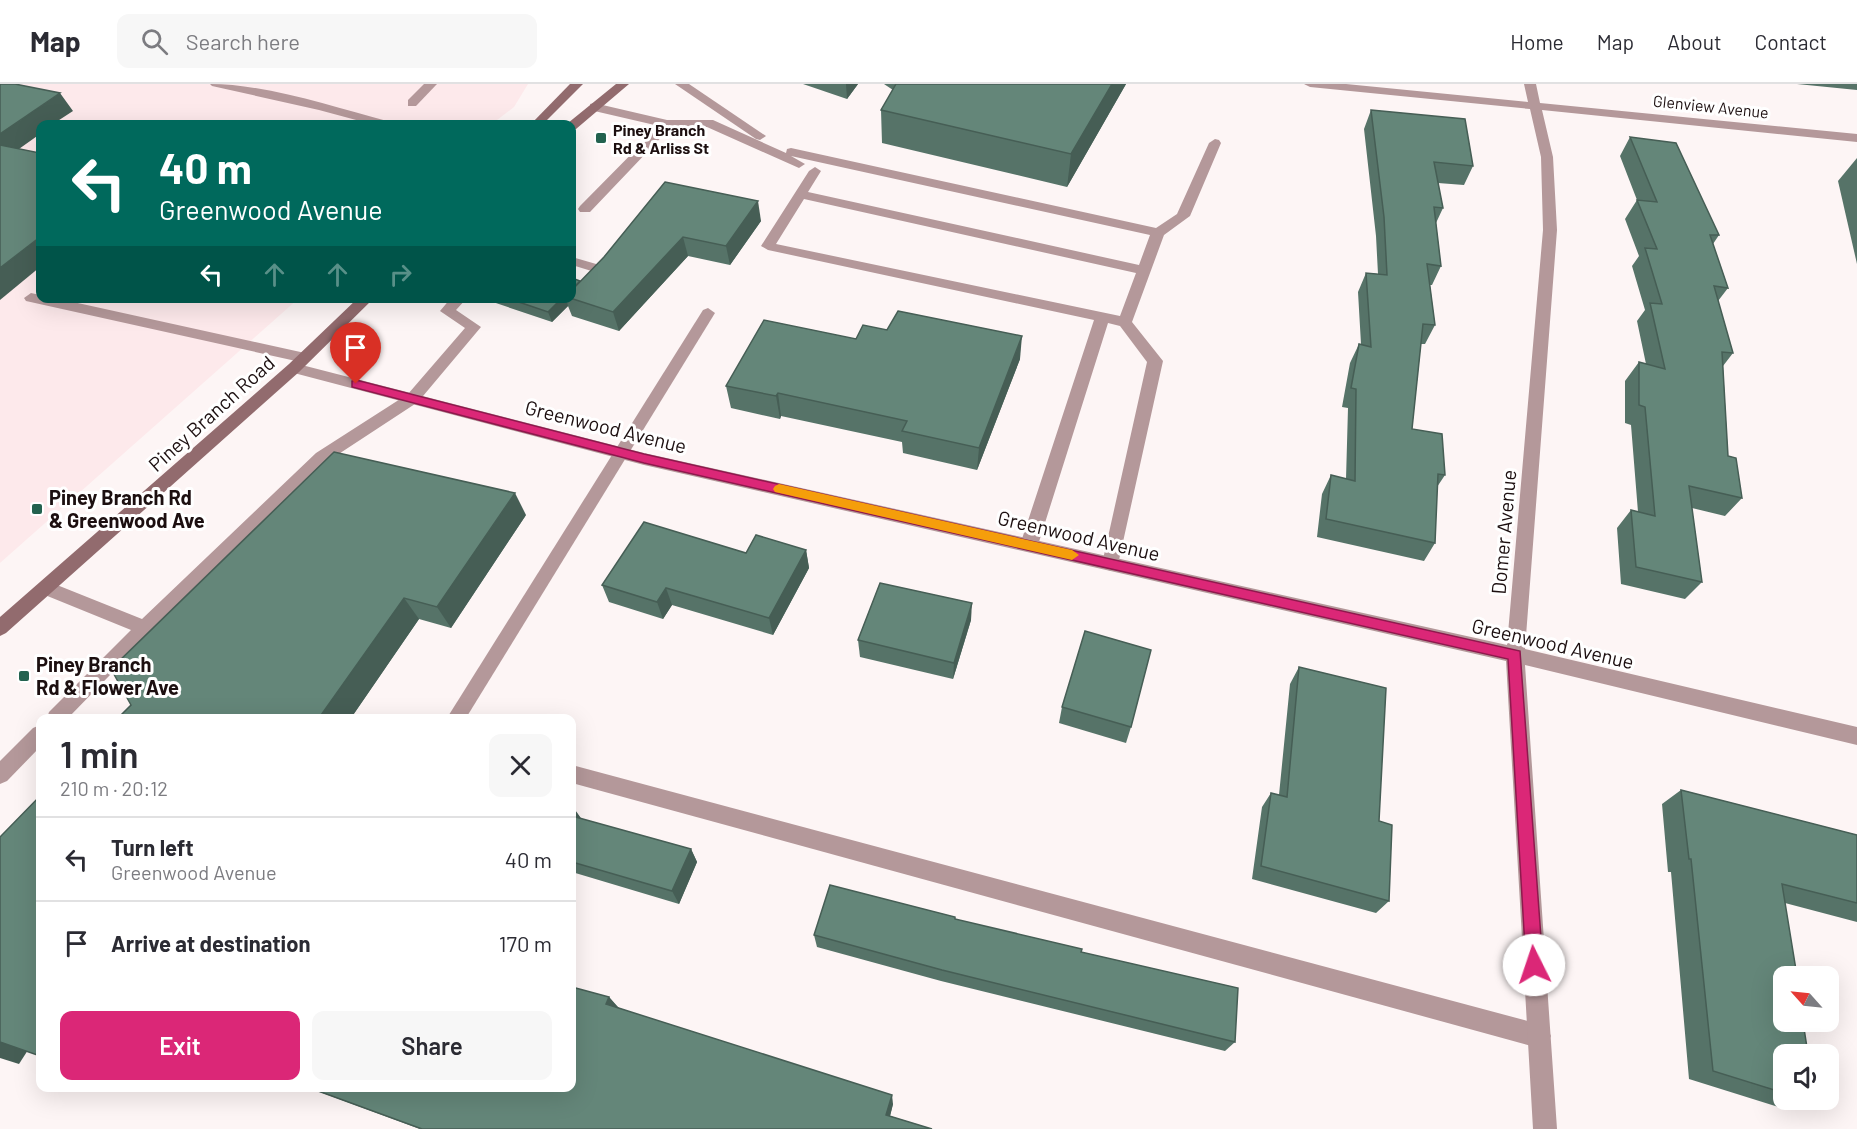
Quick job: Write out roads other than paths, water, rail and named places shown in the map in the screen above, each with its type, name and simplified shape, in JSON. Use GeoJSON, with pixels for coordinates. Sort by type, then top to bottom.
{"type":"FeatureCollection","features":[{"type":"Feature","properties":{"kind":"main road"},"geometry":{"type":"LineString","coordinates":[[541,120],[577,84]]}},
{"type":"Feature","properties":{"kind":"main road"},"geometry":{"type":"LineString","coordinates":[[576,123],[623,84]]}},
{"type":"Feature","properties":{"kind":"main road","name":"Piney Branch Road"},"geometry":{"type":"LineString","coordinates":[[0,628],[299,363],[362,303]]}},
{"type":"Feature","properties":{"kind":"street"},"geometry":{"type":"LineString","coordinates":[[216,84],[321,107],[368,120]]}},
{"type":"Feature","properties":{"kind":"street"},"geometry":{"type":"LineString","coordinates":[[412,103],[431,84]]}},
{"type":"Feature","properties":{"kind":"street"},"geometry":{"type":"LineString","coordinates":[[681,84],[763,138],[791,152],[815,171]]}},
{"type":"Feature","properties":{"kind":"street","name":"Glenview Avenue"},"geometry":{"type":"LineString","coordinates":[[1310,84],[1533,104],[1857,138]]}},
{"type":"Feature","properties":{"kind":"street","name":"Domer Avenue"},"geometry":{"type":"LineString","coordinates":[[1530,84],[1547,158],[1550,230],[1515,655],[1545,1129]]}},
{"type":"Feature","properties":{"kind":"street"},"geometry":{"type":"LineString","coordinates":[[594,107],[667,124],[709,123],[815,171]]}},
{"type":"Feature","properties":{"kind":"street"},"geometry":{"type":"LineString","coordinates":[[585,209],[667,124]]}},
{"type":"Feature","properties":{"kind":"street"},"geometry":{"type":"LineString","coordinates":[[1125,322],[1158,233],[1183,216],[1215,143]]}},
{"type":"Feature","properties":{"kind":"street"},"geometry":{"type":"LineString","coordinates":[[791,152],[1158,233]]}},
{"type":"Feature","properties":{"kind":"street"},"geometry":{"type":"LineString","coordinates":[[815,171],[768,246],[1125,322],[1155,361],[1111,564]]}},
{"type":"Feature","properties":{"kind":"street"},"geometry":{"type":"LineString","coordinates":[[800,194],[1144,271]]}},
{"type":"Feature","properties":{"kind":"street"},"geometry":{"type":"LineString","coordinates":[[576,262],[598,269]]}},
{"type":"Feature","properties":{"kind":"street","name":"Greenwood Avenue"},"geometry":{"type":"LineString","coordinates":[[31,298],[36,299]]}},
{"type":"Feature","properties":{"kind":"street","name":"Greenwood Avenue"},"geometry":{"type":"LineString","coordinates":[[52,303],[299,363],[413,399],[623,453],[1515,655],[1857,736]]}},
{"type":"Feature","properties":{"kind":"street"},"geometry":{"type":"LineString","coordinates":[[60,714],[145,628],[322,457],[413,399],[474,327],[447,311],[455,303]]}},
{"type":"Feature","properties":{"kind":"street"},"geometry":{"type":"LineString","coordinates":[[459,714],[623,453],[708,312]]}},
{"type":"Feature","properties":{"kind":"street"},"geometry":{"type":"LineString","coordinates":[[1029,545],[1102,318]]}},
{"type":"Feature","properties":{"kind":"street"},"geometry":{"type":"LineString","coordinates":[[46,588],[145,628]]}},
{"type":"Feature","properties":{"kind":"street"},"geometry":{"type":"LineString","coordinates":[[0,775],[36,738]]}},
{"type":"Feature","properties":{"kind":"street"},"geometry":{"type":"LineString","coordinates":[[576,775],[1539,1036]]}},
{"type":"Feature","properties":{"kind":"place","name":"Piney Branch Rd & Arliss St"},"geometry":{"type":"Point","coordinates":[601,138]}},
{"type":"Feature","properties":{"kind":"place","name":"Piney Branch Rd & Greenwood Ave"},"geometry":{"type":"Point","coordinates":[37,509]}},
{"type":"Feature","properties":{"kind":"place","name":"Piney Branch Rd & Flower Ave"},"geometry":{"type":"Point","coordinates":[24,676]}}]}
